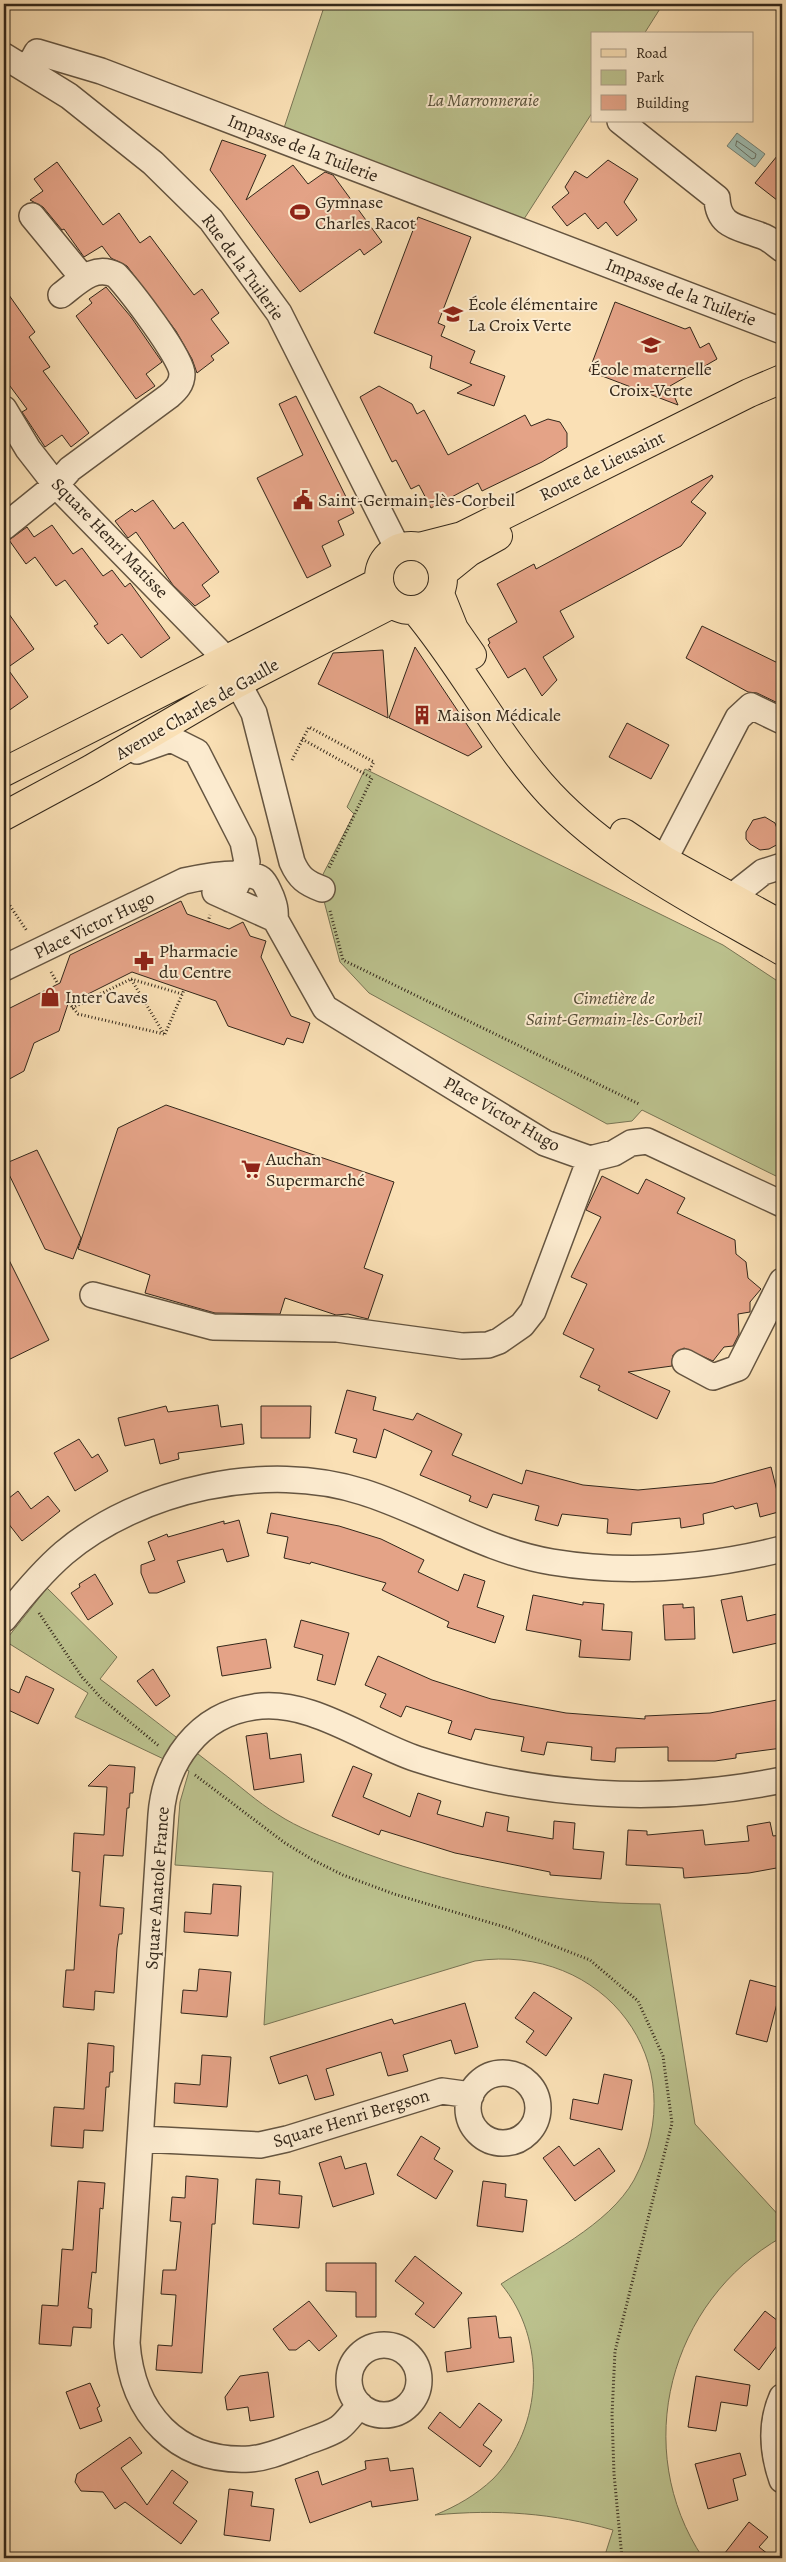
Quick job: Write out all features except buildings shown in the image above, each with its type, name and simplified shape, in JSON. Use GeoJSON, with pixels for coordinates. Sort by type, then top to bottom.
{"type":"FeatureCollection","features":[{"type":"Feature","properties":{"kind":"main road","name":"Route de Lieusaint"},"geometry":{"type":"LineString","coordinates":[[409,548],[462,536],[749,393],[782,379]]}},
{"type":"Feature","properties":{"kind":"main road","name":"Route de Lieusaint"},"geometry":{"type":"LineString","coordinates":[[441,583],[469,552],[550,506],[782,388]]}},
{"type":"Feature","properties":{"kind":"main road"},"geometry":{"type":"LineString","coordinates":[[782,938],[658,867],[595,835],[550,794],[507,742],[439,638],[395,599],[384,562],[409,548],[435,556],[454,629],[521,730],[564,782],[658,867],[782,951]]}},
{"type":"Feature","properties":{"kind":"main road"},"geometry":{"type":"LineString","coordinates":[[395,599],[425,607],[441,583]]}},
{"type":"Feature","properties":{"kind":"main road","name":"Avenue Charles de Gaulle"},"geometry":{"type":"LineString","coordinates":[[4,772],[395,599]]}},
{"type":"Feature","properties":{"kind":"main road","name":"Avenue Charles de Gaulle"},"geometry":{"type":"LineString","coordinates":[[4,816],[91,770],[233,672]]}},
{"type":"Feature","properties":{"kind":"main road"},"geometry":{"type":"LineString","coordinates":[[658,867],[730,898],[782,925]]}},
{"type":"Feature","properties":{"kind":"street","name":"Impasse de la Tuilerie"},"geometry":{"type":"LineString","coordinates":[[27,70],[37,52],[101,71],[782,331]]}},
{"type":"Feature","properties":{"kind":"street","name":"Rue de la Tuilerie"},"geometry":{"type":"LineString","coordinates":[[4,56],[69,96],[153,162],[211,220],[279,313],[409,548]]}},
{"type":"Feature","properties":{"kind":"street"},"geometry":{"type":"LineString","coordinates":[[621,122],[717,198],[718,209],[730,225],[764,236],[782,249]]}},
{"type":"Feature","properties":{"kind":"street"},"geometry":{"type":"LineString","coordinates":[[32,216],[83,278]]}},
{"type":"Feature","properties":{"kind":"street"},"geometry":{"type":"LineString","coordinates":[[4,527],[56,485],[70,469],[169,396],[178,387],[182,372],[176,356],[116,275],[101,270],[83,278],[61,295]]}},
{"type":"Feature","properties":{"kind":"street","name":"Square Henri Matisse"},"geometry":{"type":"LineString","coordinates":[[4,409],[28,449],[56,485],[233,672],[254,713],[292,862],[298,876],[307,884],[326,891]]}},
{"type":"Feature","properties":{"kind":"street"},"geometry":{"type":"LineString","coordinates":[[658,867],[738,718],[752,706],[782,722]]}},
{"type":"Feature","properties":{"kind":"street"},"geometry":{"type":"LineString","coordinates":[[91,770],[171,739],[189,746],[197,752],[243,842],[247,862],[230,899]]}},
{"type":"Feature","properties":{"kind":"street"},"geometry":{"type":"LineString","coordinates":[[730,898],[763,872],[782,866]]}},
{"type":"Feature","properties":{"kind":"street","name":"Place Victor Hugo"},"geometry":{"type":"LineString","coordinates":[[4,968],[184,881],[252,874],[263,880],[276,910],[275,918],[325,1008],[545,1143],[590,1159]]}},
{"type":"Feature","properties":{"kind":"street"},"geometry":{"type":"LineString","coordinates":[[184,881],[275,918]]}},
{"type":"Feature","properties":{"kind":"street"},"geometry":{"type":"LineString","coordinates":[[93,1295],[213,1327],[337,1330],[462,1346],[488,1345],[510,1335],[533,1311],[590,1159],[614,1152],[632,1143],[647,1141],[782,1204]]}},
{"type":"Feature","properties":{"kind":"street"},"geometry":{"type":"LineString","coordinates":[[685,1362],[712,1377],[738,1368],[782,1280]]}},
{"type":"Feature","properties":{"kind":"street"},"geometry":{"type":"LineString","coordinates":[[6,1610],[64,1554],[98,1528],[134,1509],[177,1494],[216,1485],[252,1480],[292,1480],[362,1491],[502,1550],[552,1562],[620,1569],[654,1570],[716,1563],[782,1548]]}},
{"type":"Feature","properties":{"kind":"street","name":"Square Anatole France"},"geometry":{"type":"LineString","coordinates":[[360,2405],[339,2428],[280,2452],[252,2459],[224,2459],[195,2451],[170,2436],[148,2414],[137,2393],[129,2368],[127,2343],[162,1796],[176,1760],[199,1732],[217,1719],[254,1706],[272,1706],[292,1707],[313,1714],[379,1745],[458,1771],[504,1782],[565,1792],[667,1795],[717,1791],[782,1780]]}},
{"type":"Feature","properties":{"kind":"street","name":"Square Henri Bergson"},"geometry":{"type":"LineString","coordinates":[[141,2139],[260,2145],[287,2139],[442,2091],[471,2094]]}},
{"type":"Feature","properties":{"kind":"street"},"geometry":{"type":"LineString","coordinates":[[782,2397],[774,2426],[774,2450],[782,2480]]}},
{"type":"Feature","properties":{"kind":"path"},"geometry":{"type":"LineString","coordinates":[[275,791],[309,726],[374,762],[369,771]]}},
{"type":"Feature","properties":{"kind":"path"},"geometry":{"type":"LineString","coordinates":[[302,740],[372,778],[326,891],[343,960],[639,1104]]}},
{"type":"Feature","properties":{"kind":"path"},"geometry":{"type":"LineString","coordinates":[[4,896],[32,939]]}},
{"type":"Feature","properties":{"kind":"path"},"geometry":{"type":"LineString","coordinates":[[131,978],[164,1034]]}},
{"type":"Feature","properties":{"kind":"path"},"geometry":{"type":"LineString","coordinates":[[72,1008],[131,978],[183,992],[164,1034]]}},
{"type":"Feature","properties":{"kind":"path"},"geometry":{"type":"LineString","coordinates":[[69,1003],[78,1014],[164,1034]]}},
{"type":"Feature","properties":{"kind":"path"},"geometry":{"type":"LineString","coordinates":[[38,1612],[82,1677],[102,1699],[176,1760],[285,1843],[343,1875],[394,1894],[508,1928],[590,1960],[638,2001],[663,2056],[672,2123],[615,2350],[612,2415],[614,2474],[622,2558]]}},
{"type":"Feature","properties":{"kind":"green space","name":"La Marronneraie"},"geometry":{"type":"Polygon","coordinates":[[[325,4],[663,4],[645,32],[591,32],[591,115],[524,219],[284,128],[325,4]]]}},
{"type":"Feature","properties":{"kind":"green space","name":"Cimetière de Saint-Germain-lès-Corbeil"},"geometry":{"type":"Polygon","coordinates":[[[365,769],[723,945],[782,984],[782,1179],[642,1110],[632,1121],[607,1124],[369,993],[340,962],[319,882],[354,814],[347,807],[365,769]]]}},
{"type":"Feature","properties":{"kind":"green space"},"geometry":{"type":"Polygon","coordinates":[[[47,1588],[117,1657],[100,1679],[262,1804],[293,1824],[384,1860],[461,1882],[500,1890],[580,1901],[660,1904],[695,2124],[782,2219],[782,2237],[743,2265],[712,2299],[688,2338],[673,2381],[666,2425],[669,2471],[681,2516],[703,2558],[604,2558],[613,2530],[547,2516],[481,2512],[435,2515],[466,2500],[493,2479],[510,2458],[522,2434],[530,2409],[533,2383],[532,2356],[526,2330],[516,2306],[501,2284],[555,2251],[609,2211],[634,2180],[651,2136],[654,2093],[645,2054],[626,2019],[598,1991],[563,1971],[521,1960],[475,1961],[264,2025],[273,1872],[175,1865],[180,1802],[189,1771],[75,1717],[88,1693],[5,1641],[47,1588]]]}},
{"type":"Feature","properties":{"kind":"water"},"geometry":{"type":"Polygon","coordinates":[[[737,133],[765,154],[755,167],[727,146],[737,133]]]}},
{"type":"Feature","properties":{"kind":"place","name":"Gymnase Charles Racot"},"geometry":{"type":"Point","coordinates":[300,212]}},
{"type":"Feature","properties":{"kind":"place","name":"École élémentaire La Croix Verte"},"geometry":{"type":"Point","coordinates":[453,314]}},
{"type":"Feature","properties":{"kind":"place","name":"École maternelle Croix-Verte"},"geometry":{"type":"Point","coordinates":[651,345]}},
{"type":"Feature","properties":{"kind":"place","name":"Saint-Germain-lès-Corbeil"},"geometry":{"type":"Point","coordinates":[303,500]}},
{"type":"Feature","properties":{"kind":"place","name":"Maison Médicale"},"geometry":{"type":"Point","coordinates":[422,715]}},
{"type":"Feature","properties":{"kind":"place","name":"Pharmacie du Centre"},"geometry":{"type":"Point","coordinates":[144,961]}},
{"type":"Feature","properties":{"kind":"place","name":"Inter Caves"},"geometry":{"type":"Point","coordinates":[50,997]}},
{"type":"Feature","properties":{"kind":"place","name":"Auchan Supermarché"},"geometry":{"type":"Point","coordinates":[251,1169]}}]}
